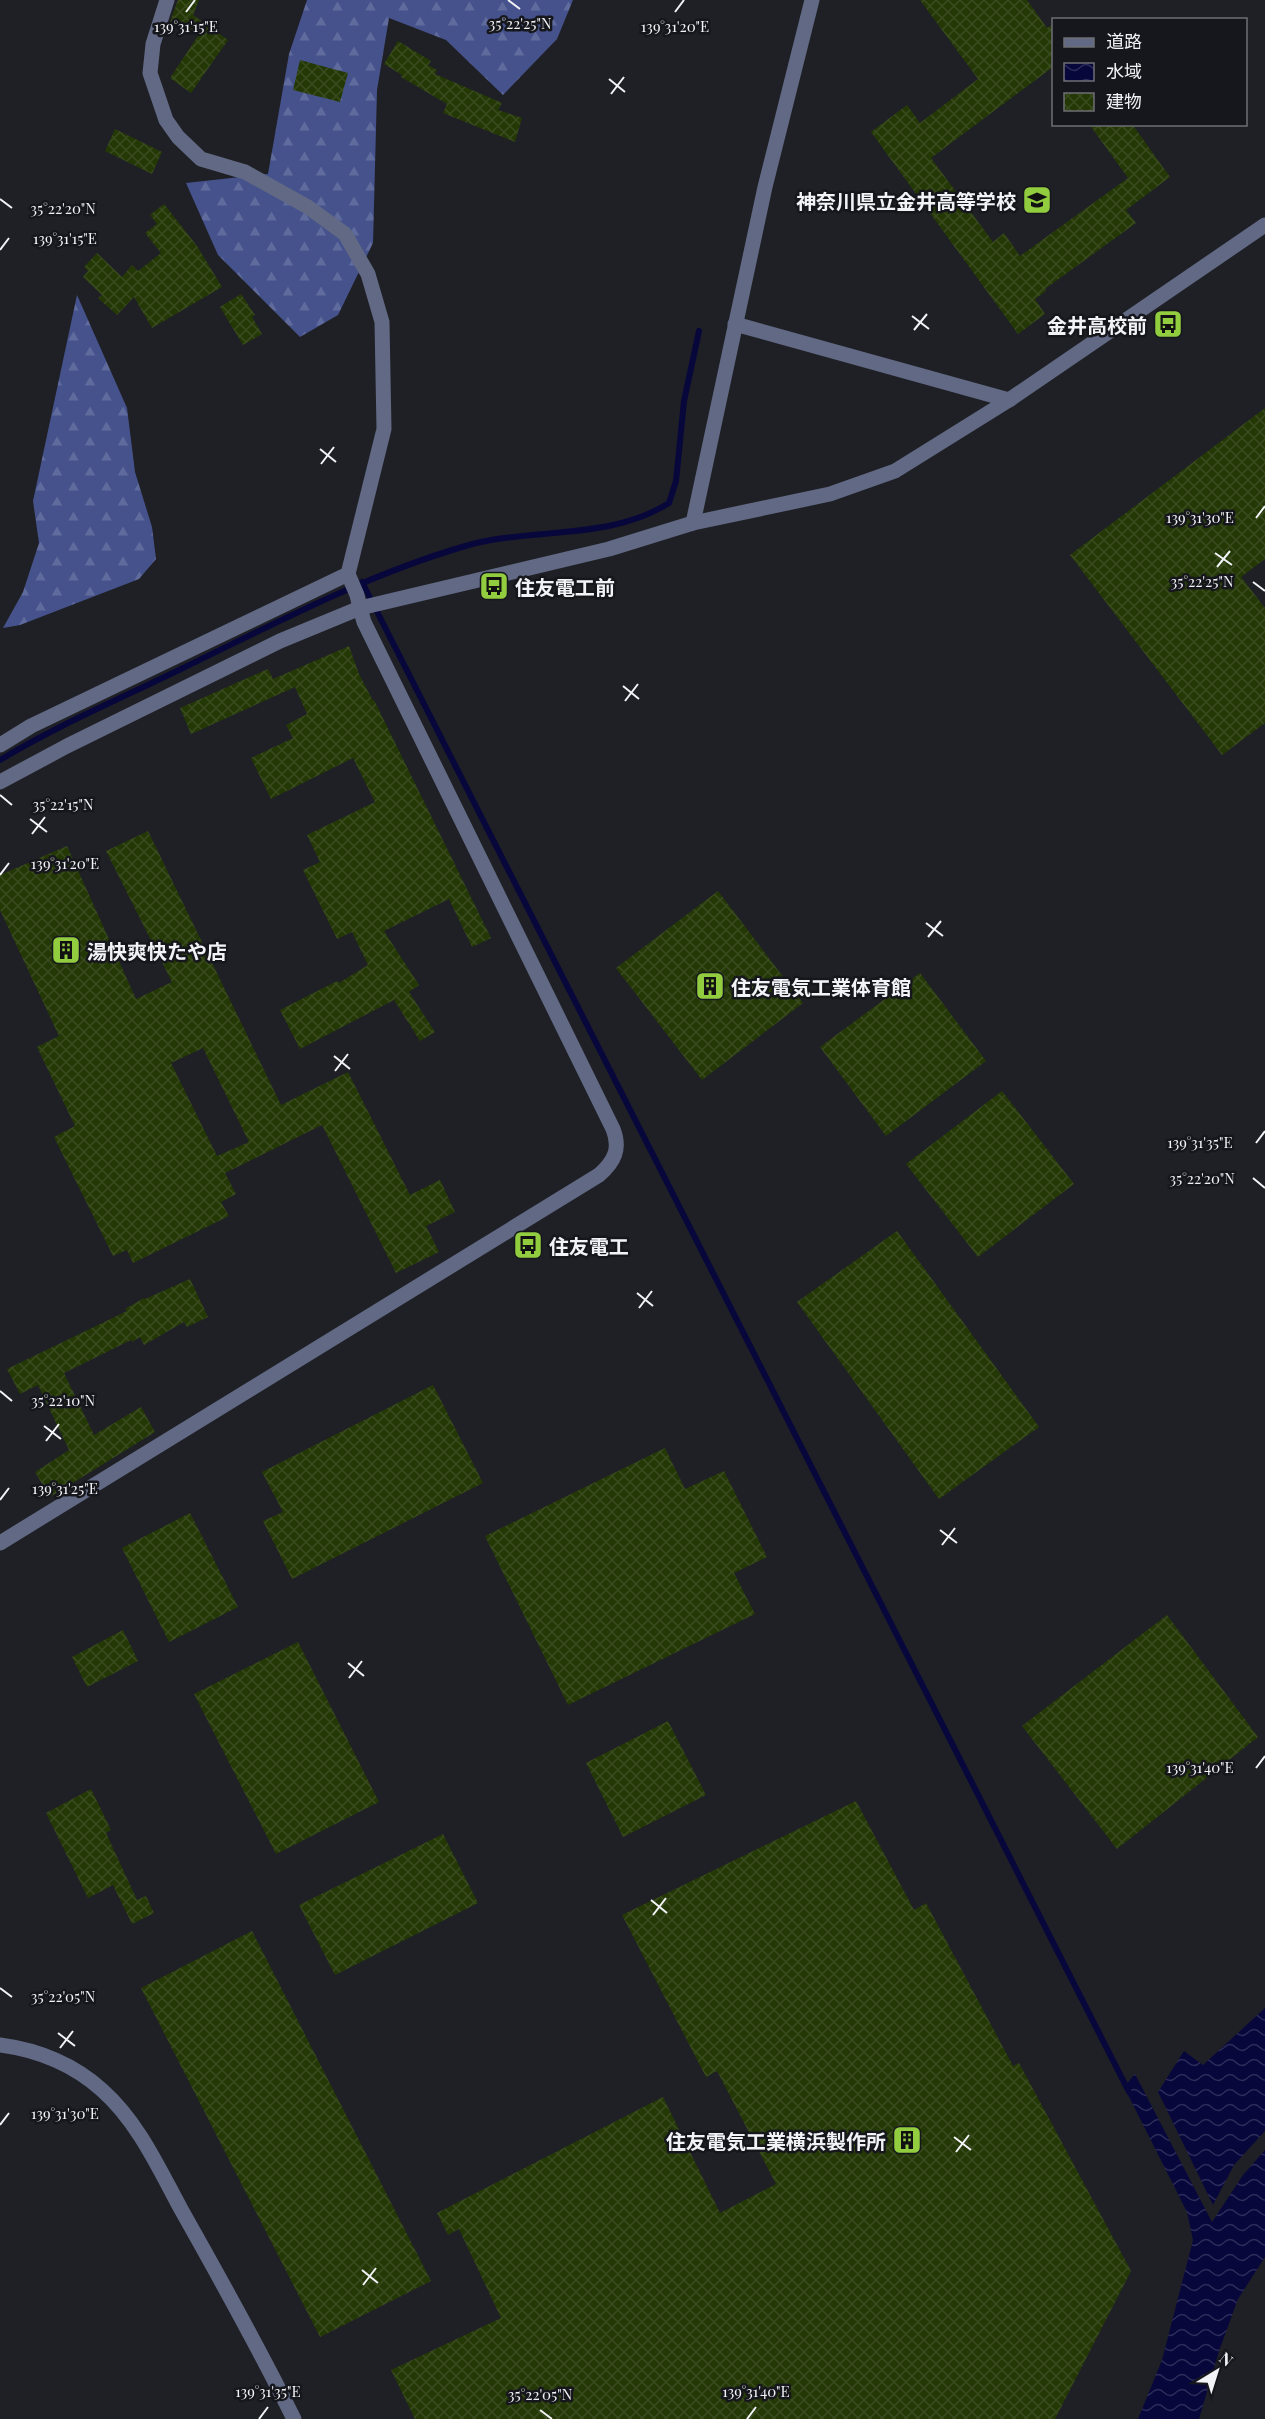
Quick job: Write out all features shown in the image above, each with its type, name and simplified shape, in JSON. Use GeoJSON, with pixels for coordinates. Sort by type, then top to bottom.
{"type":"FeatureCollection","features":[{"type":"Feature","properties":{"kind":"street"},"geometry":{"type":"LineString","coordinates":[[0,1543],[599,1175],[609,1167],[615,1157],[617,1139],[364,622],[358,592],[384,429],[382,322],[368,273],[345,234],[308,207],[245,172],[201,159],[166,120],[150,73],[153,44],[166,0]]}},
{"type":"Feature","properties":{"kind":"street"},"geometry":{"type":"LineString","coordinates":[[693,523],[765,187],[812,0]]}},
{"type":"Feature","properties":{"kind":"street"},"geometry":{"type":"LineString","coordinates":[[0,745],[31,726],[358,592],[403,597],[609,549],[693,523],[830,494],[895,471],[1008,400],[1265,225]]}},
{"type":"Feature","properties":{"kind":"street"},"geometry":{"type":"LineString","coordinates":[[735,324],[1008,400]]}},
{"type":"Feature","properties":{"kind":"street"},"geometry":{"type":"LineString","coordinates":[[0,782],[67,746],[280,641],[358,592]]}},
{"type":"Feature","properties":{"kind":"street"},"geometry":{"type":"LineString","coordinates":[[0,2046],[46,2056],[65,2064],[102,2090],[133,2124],[249,2330],[294,2419]]}},
{"type":"Feature","properties":{"kind":"green space"},"geometry":{"type":"Polygon","coordinates":[[[307,0],[573,0],[557,39],[503,95],[446,40],[389,18],[377,90],[373,243],[338,315],[300,337],[218,255],[186,183],[268,174],[289,54],[307,0]]]}},
{"type":"Feature","properties":{"kind":"green space"},"geometry":{"type":"Polygon","coordinates":[[[77,295],[127,408],[135,472],[152,527],[156,559],[139,579],[20,625],[3,628],[23,592],[39,543],[33,501],[77,295]]]}},
{"type":"Feature","properties":{"kind":"water"},"geometry":{"type":"Polygon","coordinates":[[[1265,2008],[1265,2131],[1234,2165],[1213,2205],[1158,2092],[1184,2051],[1203,2065],[1265,2008]]]}},
{"type":"Feature","properties":{"kind":"water"},"geometry":{"type":"Polygon","coordinates":[[[1135,2074],[1212,2222],[1243,2175],[1265,2150],[1265,2257],[1238,2299],[1219,2351],[1199,2419],[1138,2419],[1162,2360],[1193,2240],[1187,2212],[1124,2087],[1135,2074]]]}},
{"type":"Feature","properties":{"kind":"building"},"geometry":{"type":"Polygon","coordinates":[[[178,0],[199,0],[193,15],[228,40],[191,93],[170,78],[200,33],[170,22],[178,0]]]}},
{"type":"Feature","properties":{"kind":"building"},"geometry":{"type":"Polygon","coordinates":[[[920,0],[1027,0],[1047,28],[1052,25],[1052,68],[931,158],[993,242],[1004,233],[1020,256],[1128,178],[1090,126],[1133,126],[1170,177],[1126,210],[1136,223],[1045,289],[1046,291],[1035,299],[1045,314],[1018,334],[871,132],[907,105],[920,123],[978,79],[920,0]]]}},
{"type":"Feature","properties":{"kind":"building"},"geometry":{"type":"Polygon","coordinates":[[[398,41],[431,61],[428,65],[437,70],[435,74],[502,103],[498,110],[522,118],[515,142],[443,113],[447,104],[401,77],[402,75],[384,64],[398,41]]]}},
{"type":"Feature","properties":{"kind":"building"},"geometry":{"type":"Polygon","coordinates":[[[300,60],[348,73],[340,102],[293,90],[300,60]]]}},
{"type":"Feature","properties":{"kind":"building"},"geometry":{"type":"Polygon","coordinates":[[[115,129],[162,152],[152,174],[105,151],[115,129]]]}},
{"type":"Feature","properties":{"kind":"building"},"geometry":{"type":"Polygon","coordinates":[[[164,204],[197,246],[222,287],[152,328],[134,297],[117,315],[98,298],[102,295],[83,277],[88,271],[84,267],[97,253],[122,277],[132,265],[138,271],[161,253],[145,233],[157,224],[150,215],[164,204]]]}},
{"type":"Feature","properties":{"kind":"building"},"geometry":{"type":"Polygon","coordinates":[[[241,294],[255,315],[252,317],[262,334],[243,345],[220,307],[241,294]]]}},
{"type":"Feature","properties":{"kind":"building"},"geometry":{"type":"Polygon","coordinates":[[[1265,408],[1265,559],[1241,577],[1265,608],[1265,723],[1222,755],[1070,555],[1265,408]]]}},
{"type":"Feature","properties":{"kind":"building"},"geometry":{"type":"Polygon","coordinates":[[[349,646],[359,674],[491,938],[472,947],[449,899],[384,931],[419,985],[409,992],[435,1032],[420,1041],[394,1000],[300,1049],[280,1010],[337,981],[339,983],[368,965],[352,932],[337,939],[303,870],[320,862],[307,835],[375,802],[353,758],[271,799],[251,758],[293,738],[286,725],[307,714],[295,687],[191,734],[180,708],[268,669],[273,679],[349,646]]]}},
{"type":"Feature","properties":{"kind":"building"},"geometry":{"type":"Polygon","coordinates":[[[148,831],[281,1105],[348,1072],[410,1195],[440,1180],[455,1212],[426,1226],[439,1252],[396,1273],[322,1125],[225,1173],[236,1194],[221,1202],[229,1216],[133,1263],[127,1250],[113,1256],[54,1137],[75,1126],[37,1047],[59,1036],[0,910],[0,875],[67,846],[136,999],[172,982],[106,851],[148,831]],[[203,1048],[171,1063],[217,1156],[249,1142],[203,1048]]]}},
{"type":"Feature","properties":{"kind":"building","name":"住友電気工業体育館"},"geometry":{"type":"Polygon","coordinates":[[[718,891],[803,1003],[702,1080],[616,968],[718,891]]]}},
{"type":"Feature","properties":{"kind":"building"},"geometry":{"type":"Polygon","coordinates":[[[920,973],[986,1061],[886,1136],[820,1047],[920,973]]]}},
{"type":"Feature","properties":{"kind":"building"},"geometry":{"type":"Polygon","coordinates":[[[1002,1091],[1074,1184],[978,1257],[906,1164],[1002,1091]]]}},
{"type":"Feature","properties":{"kind":"building"},"geometry":{"type":"Polygon","coordinates":[[[897,1231],[1039,1427],[939,1499],[797,1302],[897,1231]]]}},
{"type":"Feature","properties":{"kind":"building"},"geometry":{"type":"Polygon","coordinates":[[[190,1279],[208,1317],[187,1327],[184,1322],[144,1345],[140,1337],[132,1342],[131,1340],[64,1373],[94,1435],[141,1407],[155,1432],[50,1497],[35,1472],[69,1450],[38,1385],[20,1394],[7,1369],[127,1311],[125,1309],[144,1298],[190,1279]]]}},
{"type":"Feature","properties":{"kind":"building"},"geometry":{"type":"Polygon","coordinates":[[[433,1385],[483,1483],[292,1579],[263,1521],[283,1512],[262,1472],[433,1385]]]}},
{"type":"Feature","properties":{"kind":"building"},"geometry":{"type":"Polygon","coordinates":[[[665,1448],[685,1489],[724,1471],[767,1557],[734,1573],[755,1614],[568,1705],[485,1536],[665,1448]]]}},
{"type":"Feature","properties":{"kind":"building"},"geometry":{"type":"Polygon","coordinates":[[[190,1513],[238,1607],[169,1642],[122,1548],[190,1513]]]}},
{"type":"Feature","properties":{"kind":"building"},"geometry":{"type":"Polygon","coordinates":[[[1167,1615],[1258,1737],[1117,1849],[1022,1726],[1167,1615]]]}},
{"type":"Feature","properties":{"kind":"building"},"geometry":{"type":"Polygon","coordinates":[[[123,1630],[138,1661],[87,1687],[72,1657],[123,1630]]]}},
{"type":"Feature","properties":{"kind":"building"},"geometry":{"type":"Polygon","coordinates":[[[298,1642],[379,1802],[276,1854],[194,1694],[298,1642]]]}},
{"type":"Feature","properties":{"kind":"building"},"geometry":{"type":"Polygon","coordinates":[[[668,1721],[706,1795],[623,1837],[586,1763],[668,1721]]]}},
{"type":"Feature","properties":{"kind":"building"},"geometry":{"type":"Polygon","coordinates":[[[91,1789],[111,1830],[106,1833],[137,1900],[146,1896],[154,1913],[132,1924],[113,1885],[88,1898],[46,1813],[91,1789]]]}},
{"type":"Feature","properties":{"kind":"building","name":"住友電気工業横浜製作所"},"geometry":{"type":"Polygon","coordinates":[[[856,1801],[914,1910],[926,1903],[1013,2066],[1019,2063],[1131,2271],[1055,2419],[415,2419],[391,2370],[501,2318],[459,2229],[448,2235],[437,2213],[663,2097],[720,2213],[776,2184],[717,2071],[706,2077],[622,1915],[856,1801]]]}},
{"type":"Feature","properties":{"kind":"building"},"geometry":{"type":"Polygon","coordinates":[[[443,1834],[478,1903],[335,1975],[299,1905],[443,1834]]]}},
{"type":"Feature","properties":{"kind":"building"},"geometry":{"type":"Polygon","coordinates":[[[252,1931],[431,2281],[320,2337],[141,1988],[252,1931]]]}},
{"type":"Feature","properties":{"kind":"waterway"},"geometry":{"type":"LineString","coordinates":[[0,760],[67,723],[285,618],[390,572],[462,547],[488,541],[594,529],[620,523],[645,515],[669,503],[676,481],[684,401],[699,331]]}},
{"type":"Feature","properties":{"kind":"waterway"},"geometry":{"type":"LineString","coordinates":[[362,582],[1129,2092]]}},
{"type":"Feature","properties":{"kind":"place","name":"神奈川県立金井高等学校"},"geometry":{"type":"Point","coordinates":[1037,200]}},
{"type":"Feature","properties":{"kind":"place","name":"金井高校前"},"geometry":{"type":"Point","coordinates":[1168,324]}},
{"type":"Feature","properties":{"kind":"place","name":"住友電工前"},"geometry":{"type":"Point","coordinates":[494,586]}},
{"type":"Feature","properties":{"kind":"place","name":"湯快爽快たや店"},"geometry":{"type":"Point","coordinates":[66,950]}},
{"type":"Feature","properties":{"kind":"place","name":"住友電気工業体育館"},"geometry":{"type":"Point","coordinates":[710,986]}},
{"type":"Feature","properties":{"kind":"place","name":"住友電工"},"geometry":{"type":"Point","coordinates":[528,1245]}},
{"type":"Feature","properties":{"kind":"place","name":"住友電気工業横浜製作所"},"geometry":{"type":"Point","coordinates":[907,2140]}}]}
